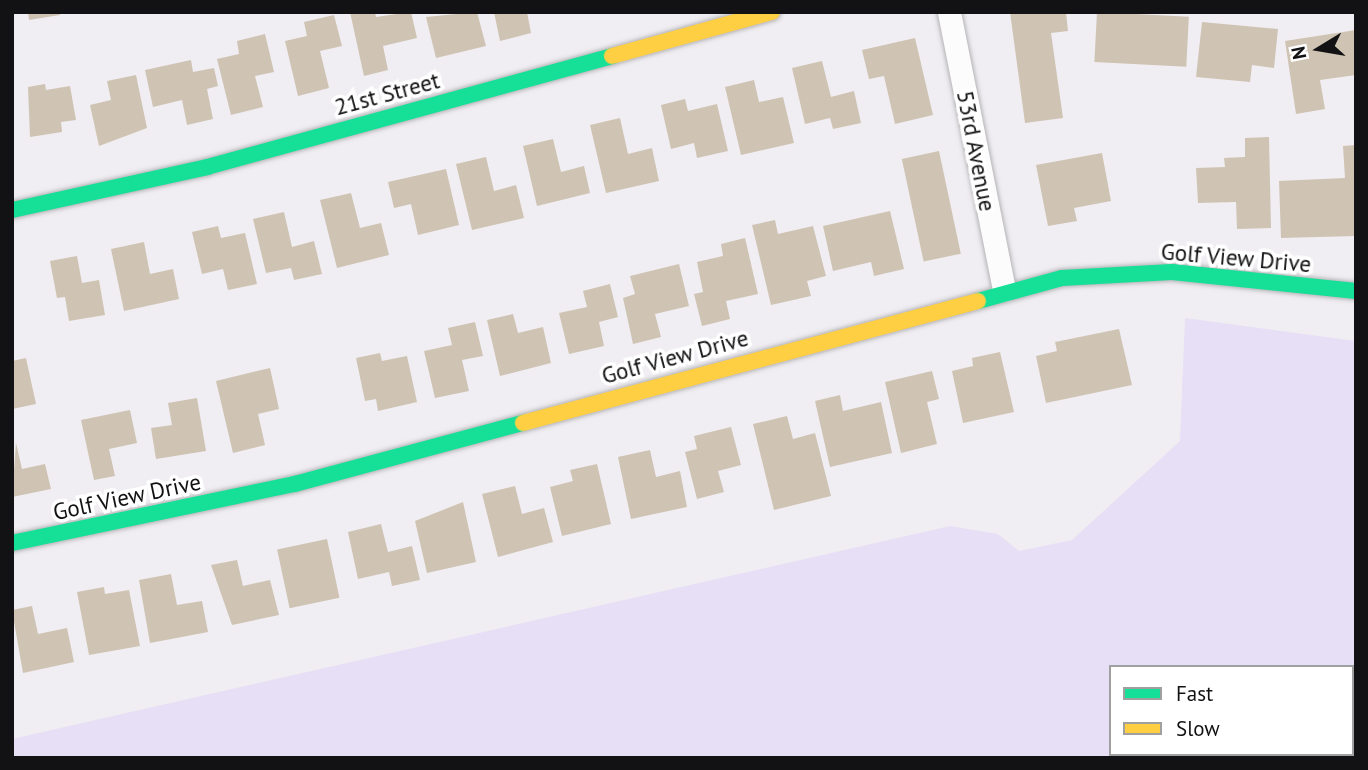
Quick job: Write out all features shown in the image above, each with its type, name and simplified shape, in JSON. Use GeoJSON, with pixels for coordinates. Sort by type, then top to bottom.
{"type":"FeatureCollection","features":[{"type":"Feature","properties":{"kind":"street","name":"21st Street"},"geometry":{"type":"LineString","coordinates":[[12,210],[206,167],[772,12]]}},
{"type":"Feature","properties":{"kind":"street","name":"53rd Avenue"},"geometry":{"type":"LineString","coordinates":[[949,12],[1004,289]]}},
{"type":"Feature","properties":{"kind":"street","name":"Golf View Drive"},"geometry":{"type":"LineString","coordinates":[[12,543],[295,484],[1004,289],[1062,278],[1172,272],[1356,291]]}},
{"type":"Feature","properties":{"kind":"shaded area"},"geometry":{"type":"Polygon","coordinates":[[[1185,318],[1356,341],[1356,758],[12,758],[12,739],[950,526],[998,534],[1019,551],[1072,540],[1180,441],[1185,318]]]}},
{"type":"Feature","properties":{"kind":"building"},"geometry":{"type":"Polygon","coordinates":[[[28,12],[60,12],[60,15],[29,20],[28,12]]]}},
{"type":"Feature","properties":{"kind":"building"},"geometry":{"type":"Polygon","coordinates":[[[350,12],[375,12],[376,17],[411,12],[417,38],[383,46],[388,70],[364,76],[350,12]]]}},
{"type":"Feature","properties":{"kind":"building"},"geometry":{"type":"Polygon","coordinates":[[[477,12],[486,46],[436,58],[426,17],[477,12]]]}},
{"type":"Feature","properties":{"kind":"building"},"geometry":{"type":"Polygon","coordinates":[[[494,12],[527,12],[531,33],[500,41],[494,12]]]}},
{"type":"Feature","properties":{"kind":"building"},"geometry":{"type":"Polygon","coordinates":[[[1010,12],[1066,12],[1068,31],[1051,33],[1063,118],[1025,123],[1010,12]]]}},
{"type":"Feature","properties":{"kind":"building"},"geometry":{"type":"Polygon","coordinates":[[[1097,12],[1189,17],[1186,67],[1094,62],[1097,12]]]}},
{"type":"Feature","properties":{"kind":"building"},"geometry":{"type":"Polygon","coordinates":[[[334,15],[342,46],[320,51],[329,88],[298,96],[285,41],[307,36],[304,22],[334,15]]]}},
{"type":"Feature","properties":{"kind":"building"},"geometry":{"type":"Polygon","coordinates":[[[1202,22],[1278,29],[1274,68],[1252,65],[1250,82],[1196,77],[1202,22]]]}},
{"type":"Feature","properties":{"kind":"building"},"geometry":{"type":"Polygon","coordinates":[[[1356,30],[1356,75],[1320,80],[1325,109],[1296,114],[1285,41],[1356,30]]]}},
{"type":"Feature","properties":{"kind":"building"},"geometry":{"type":"Polygon","coordinates":[[[265,34],[274,72],[255,76],[263,107],[231,115],[217,59],[239,54],[237,41],[265,34]]]}},
{"type":"Feature","properties":{"kind":"building"},"geometry":{"type":"Polygon","coordinates":[[[915,38],[933,115],[895,124],[884,76],[869,79],[862,50],[915,38]]]}},
{"type":"Feature","properties":{"kind":"building"},"geometry":{"type":"Polygon","coordinates":[[[191,60],[193,72],[214,68],[218,86],[207,89],[213,119],[187,125],[182,100],[153,107],[145,70],[191,60]]]}},
{"type":"Feature","properties":{"kind":"building"},"geometry":{"type":"Polygon","coordinates":[[[822,61],[831,97],[854,91],[861,123],[833,129],[830,118],[805,124],[792,68],[822,61]]]}},
{"type":"Feature","properties":{"kind":"building"},"geometry":{"type":"Polygon","coordinates":[[[136,75],[147,128],[99,146],[90,105],[111,100],[107,81],[136,75]]]}},
{"type":"Feature","properties":{"kind":"building"},"geometry":{"type":"Polygon","coordinates":[[[754,80],[759,102],[783,97],[794,143],[741,155],[725,87],[754,80]]]}},
{"type":"Feature","properties":{"kind":"building"},"geometry":{"type":"Polygon","coordinates":[[[45,84],[46,90],[70,86],[76,120],[61,122],[62,132],[30,137],[28,87],[45,84]]]}},
{"type":"Feature","properties":{"kind":"building"},"geometry":{"type":"Polygon","coordinates":[[[685,99],[688,111],[717,104],[728,151],[697,158],[694,143],[671,149],[661,105],[685,99]]]}},
{"type":"Feature","properties":{"kind":"building"},"geometry":{"type":"Polygon","coordinates":[[[620,118],[628,154],[652,148],[659,181],[606,193],[590,125],[620,118]]]}},
{"type":"Feature","properties":{"kind":"building"},"geometry":{"type":"Polygon","coordinates":[[[1269,137],[1271,228],[1237,229],[1236,202],[1198,203],[1196,168],[1225,167],[1224,158],[1245,157],[1245,138],[1269,137]]]}},
{"type":"Feature","properties":{"kind":"building"},"geometry":{"type":"Polygon","coordinates":[[[553,139],[561,172],[584,166],[590,193],[537,206],[523,146],[553,139]]]}},
{"type":"Feature","properties":{"kind":"building"},"geometry":{"type":"Polygon","coordinates":[[[1356,145],[1356,236],[1281,238],[1279,181],[1345,178],[1343,146],[1356,145]]]}},
{"type":"Feature","properties":{"kind":"building"},"geometry":{"type":"Polygon","coordinates":[[[939,151],[961,254],[924,262],[902,159],[939,151]]]}},
{"type":"Feature","properties":{"kind":"building"},"geometry":{"type":"Polygon","coordinates":[[[1102,153],[1111,201],[1074,208],[1077,221],[1048,226],[1036,165],[1102,153]]]}},
{"type":"Feature","properties":{"kind":"building"},"geometry":{"type":"Polygon","coordinates":[[[486,157],[494,191],[516,185],[524,218],[472,230],[456,164],[486,157]]]}},
{"type":"Feature","properties":{"kind":"building"},"geometry":{"type":"Polygon","coordinates":[[[446,169],[459,225],[418,235],[411,204],[394,208],[388,182],[446,169]]]}},
{"type":"Feature","properties":{"kind":"building"},"geometry":{"type":"Polygon","coordinates":[[[351,193],[360,228],[381,223],[389,255],[337,268],[320,200],[351,193]]]}},
{"type":"Feature","properties":{"kind":"building"},"geometry":{"type":"Polygon","coordinates":[[[890,211],[904,269],[874,276],[871,262],[833,271],[823,226],[890,211]]]}},
{"type":"Feature","properties":{"kind":"building"},"geometry":{"type":"Polygon","coordinates":[[[284,212],[292,247],[314,241],[322,274],[294,280],[291,268],[266,273],[253,219],[284,212]]]}},
{"type":"Feature","properties":{"kind":"building"},"geometry":{"type":"Polygon","coordinates":[[[775,220],[778,234],[813,226],[826,276],[807,281],[811,296],[771,305],[752,225],[775,220]]]}},
{"type":"Feature","properties":{"kind":"building"},"geometry":{"type":"Polygon","coordinates":[[[218,226],[221,238],[245,233],[257,284],[228,290],[223,269],[202,274],[192,232],[218,226]]]}},
{"type":"Feature","properties":{"kind":"building"},"geometry":{"type":"Polygon","coordinates":[[[745,238],[758,294],[726,301],[730,319],[702,326],[694,294],[703,292],[697,262],[723,256],[721,244],[745,238]]]}},
{"type":"Feature","properties":{"kind":"building"},"geometry":{"type":"Polygon","coordinates":[[[144,242],[150,274],[173,269],[179,299],[124,311],[111,249],[144,242]]]}},
{"type":"Feature","properties":{"kind":"building"},"geometry":{"type":"Polygon","coordinates":[[[77,256],[82,283],[99,280],[105,315],[69,321],[65,297],[57,298],[50,261],[77,256]]]}},
{"type":"Feature","properties":{"kind":"building"},"geometry":{"type":"Polygon","coordinates":[[[679,264],[689,306],[655,314],[661,337],[633,344],[623,298],[635,294],[630,276],[679,264]]]}},
{"type":"Feature","properties":{"kind":"building"},"geometry":{"type":"Polygon","coordinates":[[[610,284],[618,317],[599,322],[604,346],[569,354],[559,313],[587,307],[583,291],[610,284]]]}},
{"type":"Feature","properties":{"kind":"building"},"geometry":{"type":"Polygon","coordinates":[[[513,314],[518,333],[543,327],[551,363],[500,376],[487,320],[513,314]]]}},
{"type":"Feature","properties":{"kind":"building"},"geometry":{"type":"Polygon","coordinates":[[[475,322],[483,356],[462,360],[469,391],[435,398],[424,351],[452,345],[448,328],[475,322]]]}},
{"type":"Feature","properties":{"kind":"building"},"geometry":{"type":"Polygon","coordinates":[[[1119,329],[1132,385],[1046,403],[1036,356],[1057,351],[1055,342],[1119,329]]]}},
{"type":"Feature","properties":{"kind":"building"},"geometry":{"type":"Polygon","coordinates":[[[1000,352],[1014,412],[963,423],[952,371],[973,366],[972,358],[1000,352]]]}},
{"type":"Feature","properties":{"kind":"building"},"geometry":{"type":"Polygon","coordinates":[[[380,353],[382,361],[407,356],[417,402],[378,411],[376,399],[365,401],[356,358],[380,353]]]}},
{"type":"Feature","properties":{"kind":"building"},"geometry":{"type":"Polygon","coordinates":[[[26,358],[36,404],[12,409],[12,361],[26,358]]]}},
{"type":"Feature","properties":{"kind":"building"},"geometry":{"type":"Polygon","coordinates":[[[270,368],[279,409],[258,414],[265,445],[233,453],[216,381],[270,368]]]}},
{"type":"Feature","properties":{"kind":"building"},"geometry":{"type":"Polygon","coordinates":[[[932,371],[939,399],[927,402],[937,444],[901,453],[885,382],[932,371]]]}},
{"type":"Feature","properties":{"kind":"building"},"geometry":{"type":"Polygon","coordinates":[[[840,395],[843,411],[881,402],[892,453],[830,467],[815,401],[840,395]]]}},
{"type":"Feature","properties":{"kind":"building"},"geometry":{"type":"Polygon","coordinates":[[[197,398],[206,451],[156,459],[151,428],[172,425],[168,403],[197,398]]]}},
{"type":"Feature","properties":{"kind":"building"},"geometry":{"type":"Polygon","coordinates":[[[130,410],[137,443],[109,449],[115,476],[94,480],[81,420],[130,410]]]}},
{"type":"Feature","properties":{"kind":"building"},"geometry":{"type":"Polygon","coordinates":[[[787,416],[793,439],[815,433],[831,496],[774,510],[753,424],[787,416]]]}},
{"type":"Feature","properties":{"kind":"building"},"geometry":{"type":"Polygon","coordinates":[[[731,427],[741,465],[718,471],[724,492],[697,499],[685,452],[697,449],[694,436],[731,427]]]}},
{"type":"Feature","properties":{"kind":"building"},"geometry":{"type":"Polygon","coordinates":[[[16,443],[22,469],[45,464],[51,489],[12,497],[16,443]]]}},
{"type":"Feature","properties":{"kind":"building"},"geometry":{"type":"Polygon","coordinates":[[[650,450],[656,477],[680,471],[687,507],[631,519],[618,457],[650,450]]]}},
{"type":"Feature","properties":{"kind":"building"},"geometry":{"type":"Polygon","coordinates":[[[597,464],[611,524],[562,536],[550,487],[573,481],[570,470],[597,464]]]}},
{"type":"Feature","properties":{"kind":"building"},"geometry":{"type":"Polygon","coordinates":[[[515,486],[522,514],[544,508],[553,542],[498,557],[482,494],[515,486]]]}},
{"type":"Feature","properties":{"kind":"building"},"geometry":{"type":"Polygon","coordinates":[[[463,502],[476,562],[427,573],[415,521],[463,502]]]}},
{"type":"Feature","properties":{"kind":"building"},"geometry":{"type":"Polygon","coordinates":[[[381,524],[388,552],[412,546],[420,580],[392,586],[389,572],[358,579],[348,532],[381,524]]]}},
{"type":"Feature","properties":{"kind":"building"},"geometry":{"type":"Polygon","coordinates":[[[327,539],[339,598],[290,608],[277,550],[327,539]]]}},
{"type":"Feature","properties":{"kind":"building"},"geometry":{"type":"Polygon","coordinates":[[[237,560],[243,586],[270,580],[279,615],[232,625],[211,565],[237,560]]]}},
{"type":"Feature","properties":{"kind":"building"},"geometry":{"type":"Polygon","coordinates":[[[171,574],[177,605],[202,601],[208,632],[150,643],[139,580],[171,574]]]}},
{"type":"Feature","properties":{"kind":"building"},"geometry":{"type":"Polygon","coordinates":[[[104,587],[105,594],[129,590],[140,646],[89,655],[77,592],[104,587]]]}},
{"type":"Feature","properties":{"kind":"building"},"geometry":{"type":"Polygon","coordinates":[[[32,606],[38,634],[67,628],[74,662],[23,673],[12,610],[32,606]]]}},
{"type":"Feature","properties":{"kind":"traffic: fast"},"geometry":{"type":"LineString","coordinates":[[12,210],[207,167],[612,56]]}},
{"type":"Feature","properties":{"kind":"traffic: fast"},"geometry":{"type":"LineString","coordinates":[[978,301],[1062,278],[1172,272],[1356,291]]}},
{"type":"Feature","properties":{"kind":"traffic: fast"},"geometry":{"type":"LineString","coordinates":[[12,543],[295,484],[523,423]]}},
{"type":"Feature","properties":{"kind":"traffic: slow"},"geometry":{"type":"LineString","coordinates":[[612,56],[772,12]]}},
{"type":"Feature","properties":{"kind":"traffic: slow"},"geometry":{"type":"LineString","coordinates":[[523,423],[978,301]]}}]}
